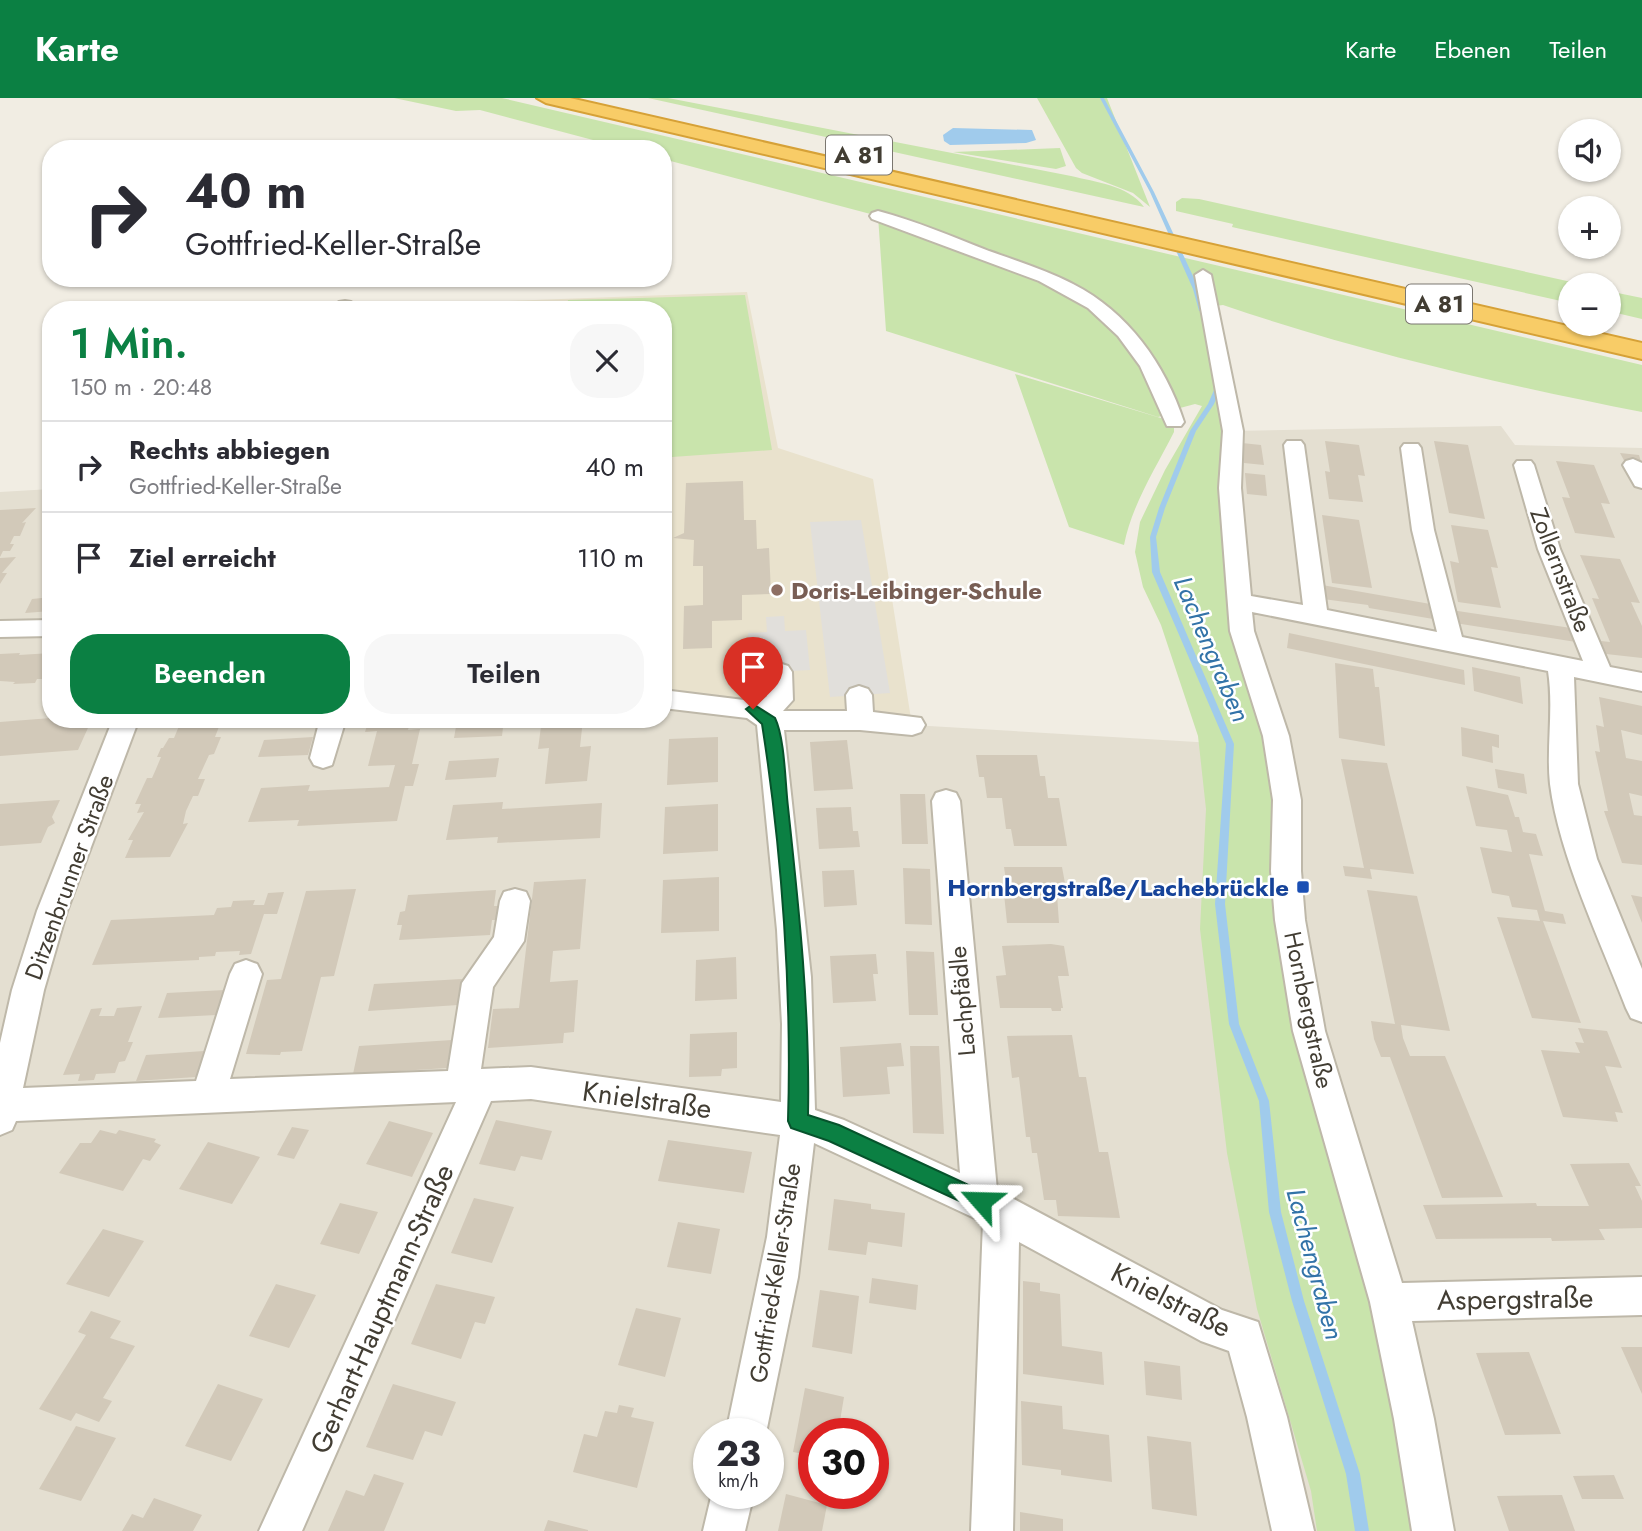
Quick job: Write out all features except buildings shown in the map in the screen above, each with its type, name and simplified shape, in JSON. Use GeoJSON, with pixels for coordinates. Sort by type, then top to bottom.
{"type":"FeatureCollection","features":[{"type":"Feature","properties":{"kind":"highway","name":"A 81"},"geometry":{"type":"LineString","coordinates":[[546,98],[1230,247],[1558,313]]}},
{"type":"Feature","properties":{"kind":"highway","name":"A 81"},"geometry":{"type":"LineString","coordinates":[[606,98],[1114,221]]}},
{"type":"Feature","properties":{"kind":"highway","name":"A 81"},"geometry":{"type":"LineString","coordinates":[[1230,247],[1642,351]]}},
{"type":"Feature","properties":{"kind":"highway"},"geometry":{"type":"LineString","coordinates":[[1621,327],[1642,331]]}},
{"type":"Feature","properties":{"kind":"street"},"geometry":{"type":"LineString","coordinates":[[878,216],[1040,276],[1093,304],[1132,341],[1155,373],[1169,399],[1174,422]]}},
{"type":"Feature","properties":{"kind":"street","name":"Hornbergstraße"},"geometry":{"type":"LineString","coordinates":[[1203,275],[1233,431],[1230,488],[1243,635],[1281,753],[1287,800],[1286,871],[1290,920],[1309,1031],[1389,1302],[1414,1419],[1433,1531]]}},
{"type":"Feature","properties":{"kind":"street"},"geometry":{"type":"LineString","coordinates":[[1294,445],[1316,616]]}},
{"type":"Feature","properties":{"kind":"street"},"geometry":{"type":"LineString","coordinates":[[1411,449],[1423,530],[1452,643]]}},
{"type":"Feature","properties":{"kind":"street","name":"Zollernstraße"},"geometry":{"type":"LineString","coordinates":[[1524,465],[1549,549],[1601,674]]}},
{"type":"Feature","properties":{"kind":"street","name":"Zollernstraße"},"geometry":{"type":"LineString","coordinates":[[1240,604],[1316,616],[1642,682]]}},
{"type":"Feature","properties":{"kind":"street"},"geometry":{"type":"LineString","coordinates":[[0,629],[42,628]]}},
{"type":"Feature","properties":{"kind":"street"},"geometry":{"type":"LineString","coordinates":[[1559,665],[1563,688],[1564,784],[1583,859],[1640,997]]}},
{"type":"Feature","properties":{"kind":"street"},"geometry":{"type":"LineString","coordinates":[[766,717],[780,700],[779,672]]}},
{"type":"Feature","properties":{"kind":"street"},"geometry":{"type":"LineString","coordinates":[[672,700],[740,706],[766,717],[859,708],[912,725]]}},
{"type":"Feature","properties":{"kind":"street","name":"Gottfried-Keller-Straße"},"geometry":{"type":"LineString","coordinates":[[749,1418],[771,1318],[798,1121],[800,1045],[787,873],[766,717]]}},
{"type":"Feature","properties":{"kind":"street","name":"Ditzenbrunner Straße"},"geometry":{"type":"LineString","coordinates":[[1,1109],[28,990],[51,911],[122,728]]}},
{"type":"Feature","properties":{"kind":"street"},"geometry":{"type":"LineString","coordinates":[[323,758],[331,728]]}},
{"type":"Feature","properties":{"kind":"street","name":"Lachpfädle"},"geometry":{"type":"LineString","coordinates":[[946,800],[957,954],[991,1208],[992,1531]]}},
{"type":"Feature","properties":{"kind":"street","name":"Gerhart-Hauptmann-Straße"},"geometry":{"type":"LineString","coordinates":[[280,1531],[472,1086],[478,983],[509,941],[514,901]]}},
{"type":"Feature","properties":{"kind":"street"},"geometry":{"type":"LineString","coordinates":[[208,1096],[246,974]]}},
{"type":"Feature","properties":{"kind":"street","name":"Knielstraße"},"geometry":{"type":"LineString","coordinates":[[1,1109],[208,1096],[531,1083],[798,1121],[832,1132],[991,1208],[1215,1327],[1244,1336],[1267,1417],[1293,1531]]}},
{"type":"Feature","properties":{"kind":"street","name":"Aspergstraße"},"geometry":{"type":"LineString","coordinates":[[1389,1302],[1642,1296]]}},
{"type":"Feature","properties":{"kind":"street"},"geometry":{"type":"LineString","coordinates":[[724,1531],[729,1509]]}},
{"type":"Feature","properties":{"kind":"shaded area","name":"Doris-Leibinger-Schule"},"geometry":{"type":"Polygon","coordinates":[[[747,292],[778,448],[873,479],[912,725],[672,703],[672,301],[507,301],[747,292]]]}},
{"type":"Feature","properties":{"kind":"shaded area"},"geometry":{"type":"Polygon","coordinates":[[[1501,426],[1515,445],[1642,448],[1642,1531],[0,1531],[0,492],[42,490],[42,728],[672,728],[672,688],[912,725],[1230,744],[1243,635],[1233,431],[1501,426]]]}},
{"type":"Feature","properties":{"kind":"shaded area"},"geometry":{"type":"Polygon","coordinates":[[[861,520],[890,693],[830,697],[810,522],[861,520]]]}},
{"type":"Feature","properties":{"kind":"shaded area"},"geometry":{"type":"Polygon","coordinates":[[[784,616],[785,631],[806,630],[810,670],[750,673],[748,633],[767,632],[766,617],[784,616]]]}},
{"type":"Feature","properties":{"kind":"green space"},"geometry":{"type":"Polygon","coordinates":[[[394,98],[502,98],[1642,365],[1642,412],[1431,366],[1327,338],[1223,305],[1207,307],[1224,401],[1255,693],[1273,777],[1277,845],[1273,919],[1313,1091],[1374,1292],[1419,1531],[1317,1531],[1311,1491],[1257,1309],[1227,1153],[1200,929],[1206,809],[1198,736],[1161,625],[1143,587],[1135,552],[1140,522],[1165,470],[1202,406],[1195,404],[1180,408],[1169,400],[1169,414],[1158,417],[886,331],[878,216],[672,161],[672,140],[593,140],[480,110],[456,111],[394,98]]]}},
{"type":"Feature","properties":{"kind":"green space"},"geometry":{"type":"Polygon","coordinates":[[[648,98],[668,98],[1071,176],[1120,189],[1144,207],[648,98]]]}},
{"type":"Feature","properties":{"kind":"green space"},"geometry":{"type":"Polygon","coordinates":[[[1037,98],[1107,98],[1150,207],[1133,193],[1082,173],[1076,168],[1037,98]]]}},
{"type":"Feature","properties":{"kind":"green space"},"geometry":{"type":"Polygon","coordinates":[[[1060,148],[1066,166],[1056,169],[953,152],[1060,148]]]}},
{"type":"Feature","properties":{"kind":"green space"},"geometry":{"type":"Polygon","coordinates":[[[1182,198],[1199,199],[1558,279],[1558,300],[1232,227],[1233,224],[1176,211],[1176,202],[1182,198]]]}},
{"type":"Feature","properties":{"kind":"green space"},"geometry":{"type":"Polygon","coordinates":[[[1621,294],[1642,298],[1642,319],[1621,314],[1621,294]]]}},
{"type":"Feature","properties":{"kind":"green space"},"geometry":{"type":"Polygon","coordinates":[[[745,295],[772,450],[672,457],[672,301],[568,300],[745,295]]]}},
{"type":"Feature","properties":{"kind":"green space"},"geometry":{"type":"Polygon","coordinates":[[[1015,374],[1174,422],[1174,432],[1139,501],[1124,545],[1069,527],[1015,374]]]}},
{"type":"Feature","properties":{"kind":"water"},"geometry":{"type":"Polygon","coordinates":[[[953,128],[1032,130],[1036,140],[1026,143],[950,145],[944,141],[943,135],[953,128]]]}},
{"type":"Feature","properties":{"kind":"waterway","name":"Lachengraben"},"geometry":{"type":"LineString","coordinates":[[1102,98],[1152,192],[1196,289],[1202,311]]}},
{"type":"Feature","properties":{"kind":"waterway","name":"Lachengraben"},"geometry":{"type":"LineString","coordinates":[[1216,383],[1217,390],[1211,404],[1193,431],[1162,508],[1153,537],[1156,572],[1230,744],[1220,904],[1234,1024],[1264,1101],[1275,1212],[1298,1301],[1353,1474],[1362,1531]]}},
{"type":"Feature","properties":{"kind":"place","name":"Doris-Leibinger-Schule"},"geometry":{"type":"Point","coordinates":[777,590]}},
{"type":"Feature","properties":{"kind":"place","name":"Hornbergstraße/Lachebrückle"},"geometry":{"type":"Point","coordinates":[1303,887]}},
{"type":"Feature","properties":{"kind":"route"},"geometry":{"type":"LineString","coordinates":[[753,709],[762,713],[769,721],[773,741],[787,873],[800,1045],[798,1121],[832,1132],[981,1201]]}}]}
